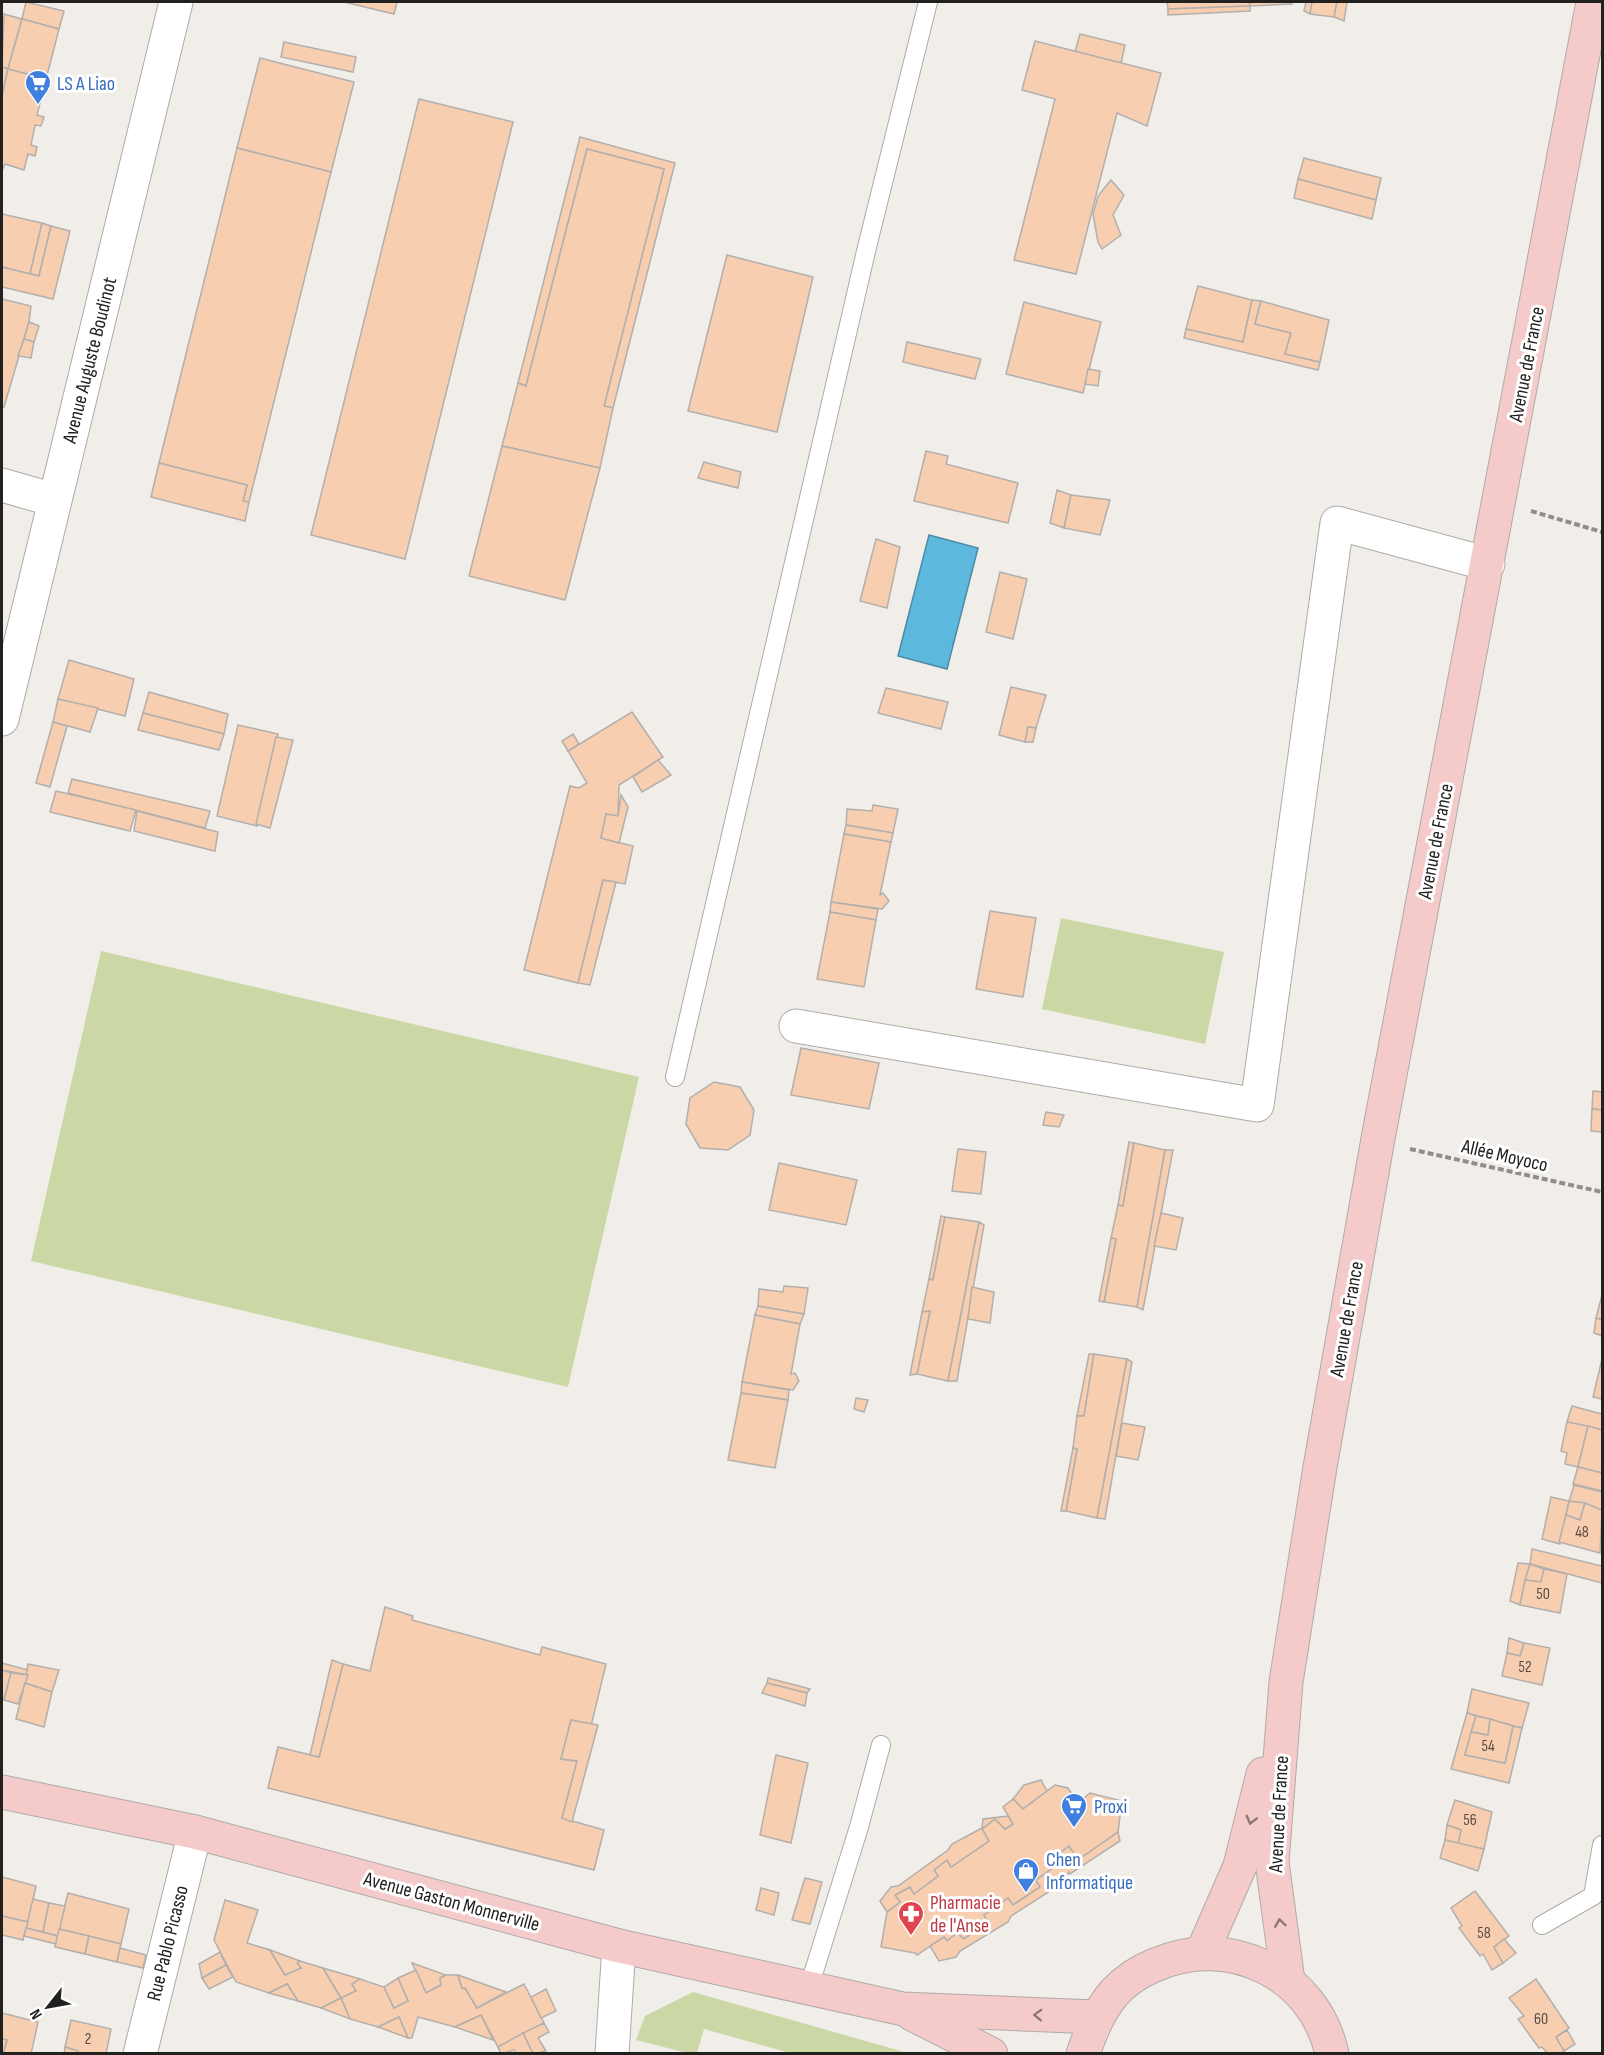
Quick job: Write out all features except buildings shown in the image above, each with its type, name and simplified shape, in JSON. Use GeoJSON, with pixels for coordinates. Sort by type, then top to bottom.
{"type":"FeatureCollection","features":[{"type":"Feature","properties":{"kind":"main road","name":"Avenue de France"},"geometry":{"type":"LineString","coordinates":[[1288,1981],[1272,1862],[1286,1682],[1320,1467],[1377,1145],[1593,2]]}},
{"type":"Feature","properties":{"kind":"main road","name":"Avenue de France"},"geometry":{"type":"LineString","coordinates":[[1202,1953],[1240,1866],[1286,1682]]}},
{"type":"Feature","properties":{"kind":"main road","name":"Avenue Gaston Monnerville"},"geometry":{"type":"LineString","coordinates":[[2,1792],[195,1832],[619,1946],[903,2009],[1096,2017]]}},
{"type":"Feature","properties":{"kind":"main road"},"geometry":{"type":"LineString","coordinates":[[1083,2054],[1096,2017],[1115,1992],[1141,1971],[1170,1958],[1202,1953],[1233,1955],[1262,1964],[1288,1981],[1312,2006],[1329,2037],[1332,2054]]}},
{"type":"Feature","properties":{"kind":"main road","name":"Avenue Gaston Monnerville"},"geometry":{"type":"LineString","coordinates":[[903,2009],[991,2054]]}},
{"type":"Feature","properties":{"kind":"street","name":"Avenue Auguste Boudinot"},"geometry":{"type":"LineString","coordinates":[[2,719],[176,2]]}},
{"type":"Feature","properties":{"kind":"street"},"geometry":{"type":"LineString","coordinates":[[2,485],[54,500]]}},
{"type":"Feature","properties":{"kind":"street"},"geometry":{"type":"LineString","coordinates":[[796,1026],[1257,1106],[1336,523],[1488,564]]}},
{"type":"Feature","properties":{"kind":"street","name":"Rue Pablo Picasso"},"geometry":{"type":"LineString","coordinates":[[140,2054],[195,1832]]}},
{"type":"Feature","properties":{"kind":"street"},"geometry":{"type":"LineString","coordinates":[[612,2054],[619,1946]]}},
{"type":"Feature","properties":{"kind":"lane"},"geometry":{"type":"LineString","coordinates":[[675,1077],[867,247],[928,2]]}},
{"type":"Feature","properties":{"kind":"lane"},"geometry":{"type":"LineString","coordinates":[[809,1987],[859,1827],[881,1745]]}},
{"type":"Feature","properties":{"kind":"lane"},"geometry":{"type":"LineString","coordinates":[[1542,1925],[1593,1896],[1602,1845]]}},
{"type":"Feature","properties":{"kind":"path"},"geometry":{"type":"LineString","coordinates":[[1526,509],[1602,532]]}},
{"type":"Feature","properties":{"kind":"path","name":"Allée Moyoco"},"geometry":{"type":"LineString","coordinates":[[1401,1147],[1602,1192]]}},
{"type":"Feature","properties":{"kind":"green space"},"geometry":{"type":"Polygon","coordinates":[[[1061,918],[1224,952],[1205,1044],[1042,1009],[1061,918]]]}},
{"type":"Feature","properties":{"kind":"green space"},"geometry":{"type":"Polygon","coordinates":[[[101,951],[639,1077],[568,1387],[31,1261],[101,951]]]}},
{"type":"Feature","properties":{"kind":"green space"},"geometry":{"type":"Polygon","coordinates":[[[693,1992],[908,2053],[790,2053],[704,2029],[697,2053],[687,2053],[636,2040],[645,2016],[693,1992]]]}},
{"type":"Feature","properties":{"kind":"water"},"geometry":{"type":"Polygon","coordinates":[[[929,535],[978,548],[947,669],[898,656],[929,535]]]}},
{"type":"Feature","properties":{"kind":"place","name":"LS A Liao"},"geometry":{"type":"Point","coordinates":[38,106]}},
{"type":"Feature","properties":{"kind":"place","name":"Proxi"},"geometry":{"type":"Point","coordinates":[1074,1829]}},
{"type":"Feature","properties":{"kind":"place","name":"Chen Informatique"},"geometry":{"type":"Point","coordinates":[1026,1894]}},
{"type":"Feature","properties":{"kind":"place","name":"Pharmacie de l'Anse"},"geometry":{"type":"Point","coordinates":[911,1937]}}]}
